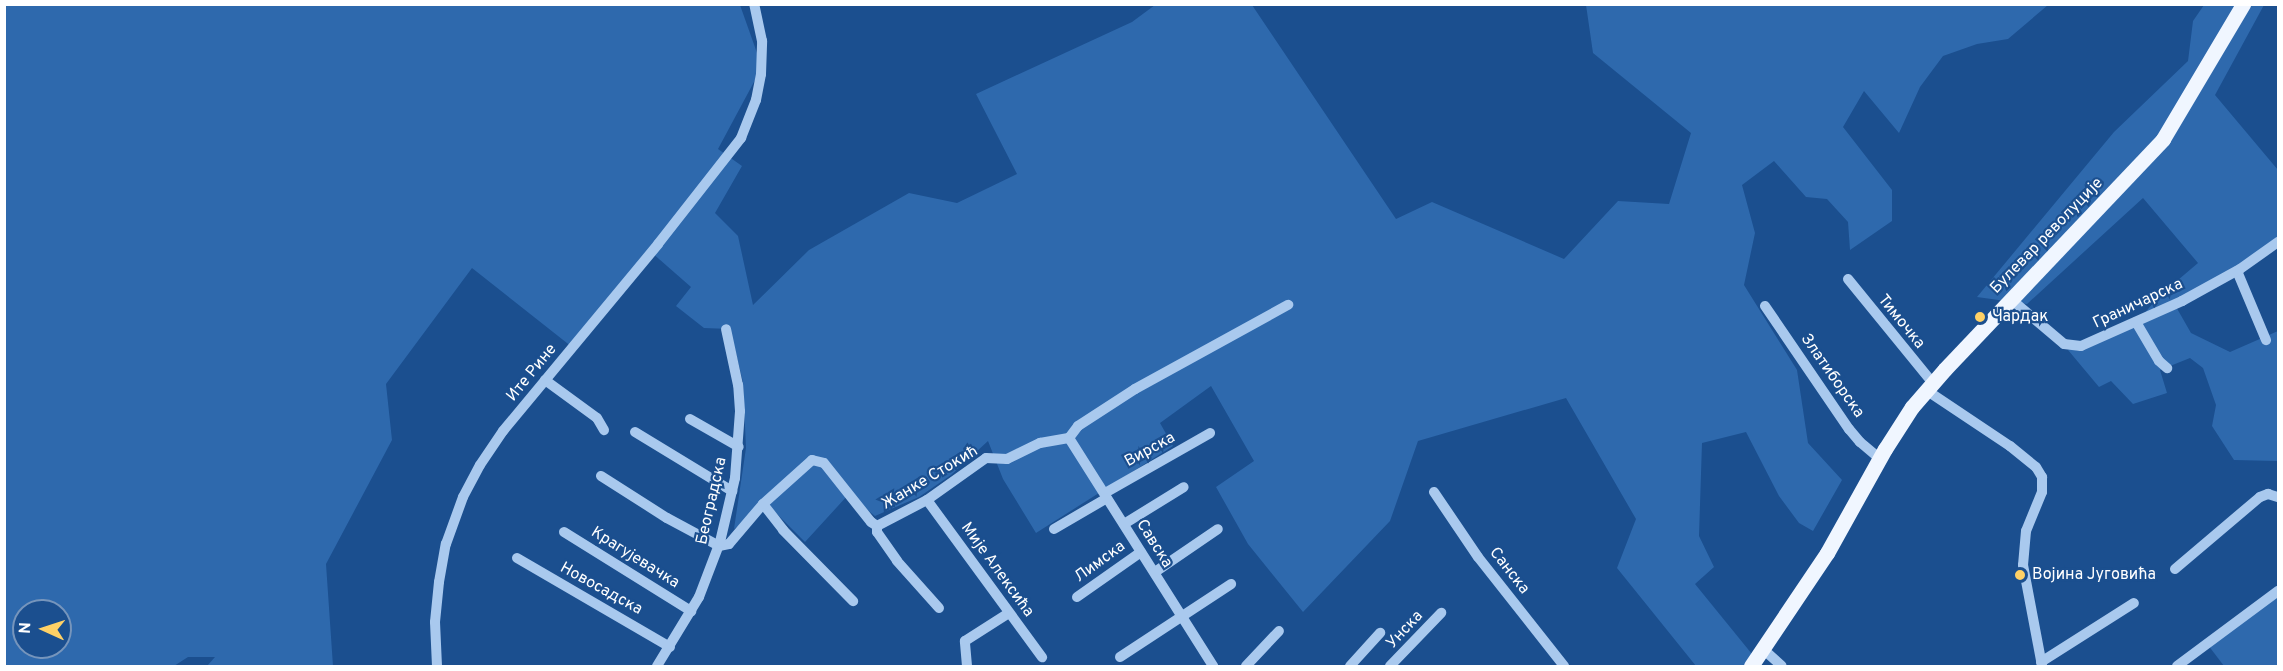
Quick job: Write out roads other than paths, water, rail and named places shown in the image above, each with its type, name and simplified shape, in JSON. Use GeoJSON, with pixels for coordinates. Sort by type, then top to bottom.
{"type":"FeatureCollection","features":[{"type":"Feature","properties":{"kind":"main road","name":"Булевар револуције"},"geometry":{"type":"LineString","coordinates":[[1751,666],[1827,554],[1900,424],[1929,386],[2163,139],[2243,4]]}},
{"type":"Feature","properties":{"kind":"street","name":"Ите Рине"},"geometry":{"type":"LineString","coordinates":[[437,666],[435,644],[437,591],[444,553],[459,509],[491,448],[658,244],[741,138],[756,100],[761,74],[762,41],[754,4]]}},
{"type":"Feature","properties":{"kind":"street","name":"Граничарска"},"geometry":{"type":"LineString","coordinates":[[2012,300],[2055,338],[2073,346],[2081,346],[2136,322],[2237,271],[2278,242]]}},
{"type":"Feature","properties":{"kind":"street"},"geometry":{"type":"LineString","coordinates":[[2237,271],[2266,340]]}},
{"type":"Feature","properties":{"kind":"street","name":"Тимочка"},"geometry":{"type":"LineString","coordinates":[[1848,279],[1929,386],[2010,446],[2036,467],[2042,477],[2044,485],[2026,531],[2023,558],[2024,580],[2042,664]]}},
{"type":"Feature","properties":{"kind":"street"},"geometry":{"type":"LineString","coordinates":[[1069,438],[1078,426],[1135,389],[1288,305]]}},
{"type":"Feature","properties":{"kind":"street","name":"Златиборска"},"geometry":{"type":"LineString","coordinates":[[1765,306],[1849,429],[1879,458]]}},
{"type":"Feature","properties":{"kind":"street"},"geometry":{"type":"LineString","coordinates":[[2136,322],[2159,361],[2167,368]]}},
{"type":"Feature","properties":{"kind":"street","name":"Београдска"},"geometry":{"type":"LineString","coordinates":[[657,666],[691,611],[719,546],[732,491],[739,447],[738,385],[726,329]]}},
{"type":"Feature","properties":{"kind":"street"},"geometry":{"type":"LineString","coordinates":[[545,380],[597,418],[604,430]]}},
{"type":"Feature","properties":{"kind":"street"},"geometry":{"type":"LineString","coordinates":[[690,419],[739,447]]}},
{"type":"Feature","properties":{"kind":"street"},"geometry":{"type":"LineString","coordinates":[[635,432],[732,491]]}},
{"type":"Feature","properties":{"kind":"street","name":"Вирска"},"geometry":{"type":"LineString","coordinates":[[1054,529],[1210,433]]}},
{"type":"Feature","properties":{"kind":"street","name":"Савска"},"geometry":{"type":"LineString","coordinates":[[1069,438],[1213,666]]}},
{"type":"Feature","properties":{"kind":"street","name":"Жанке Стокић"},"geometry":{"type":"LineString","coordinates":[[719,546],[729,544],[763,504],[806,463],[817,460],[824,463],[876,526],[927,500],[986,458],[1007,459],[1040,443],[1069,438]]}},
{"type":"Feature","properties":{"kind":"street"},"geometry":{"type":"LineString","coordinates":[[601,476],[667,518],[719,546]]}},
{"type":"Feature","properties":{"kind":"street"},"geometry":{"type":"LineString","coordinates":[[1124,524],[1184,487]]}},
{"type":"Feature","properties":{"kind":"street","name":"Санска"},"geometry":{"type":"LineString","coordinates":[[1434,492],[1478,557],[1564,666]]}},
{"type":"Feature","properties":{"kind":"street"},"geometry":{"type":"LineString","coordinates":[[2175,569],[2260,497],[2268,494],[2278,497]]}},
{"type":"Feature","properties":{"kind":"street","name":"Мије Алексића"},"geometry":{"type":"LineString","coordinates":[[927,500],[1042,657]]}},
{"type":"Feature","properties":{"kind":"street"},"geometry":{"type":"LineString","coordinates":[[763,504],[783,530],[853,601]]}},
{"type":"Feature","properties":{"kind":"street"},"geometry":{"type":"LineString","coordinates":[[876,526],[877,532],[897,561],[939,608]]}},
{"type":"Feature","properties":{"kind":"street"},"geometry":{"type":"LineString","coordinates":[[1155,572],[1218,529]]}},
{"type":"Feature","properties":{"kind":"street","name":"Крагујевачка"},"geometry":{"type":"LineString","coordinates":[[564,532],[691,611]]}},
{"type":"Feature","properties":{"kind":"street","name":"Лимска"},"geometry":{"type":"LineString","coordinates":[[1077,597],[1141,552]]}},
{"type":"Feature","properties":{"kind":"street","name":"Новосадска"},"geometry":{"type":"LineString","coordinates":[[517,558],[670,646]]}},
{"type":"Feature","properties":{"kind":"street"},"geometry":{"type":"LineString","coordinates":[[1120,657],[1231,584]]}},
{"type":"Feature","properties":{"kind":"street"},"geometry":{"type":"LineString","coordinates":[[2177,666],[2278,591]]}},
{"type":"Feature","properties":{"kind":"street"},"geometry":{"type":"LineString","coordinates":[[2042,664],[2134,603]]}},
{"type":"Feature","properties":{"kind":"street"},"geometry":{"type":"LineString","coordinates":[[967,666],[965,641],[1009,613]]}},
{"type":"Feature","properties":{"kind":"street","name":"Унска"},"geometry":{"type":"LineString","coordinates":[[1390,666],[1441,614]]}},
{"type":"Feature","properties":{"kind":"street"},"geometry":{"type":"LineString","coordinates":[[1246,666],[1279,631]]}},
{"type":"Feature","properties":{"kind":"street"},"geometry":{"type":"LineString","coordinates":[[1350,666],[1380,633]]}},
{"type":"Feature","properties":{"kind":"street"},"geometry":{"type":"LineString","coordinates":[[1763,649],[1782,666]]}},
{"type":"Feature","properties":{"kind":"place","name":"Чардак"},"geometry":{"type":"Point","coordinates":[1980,317]}},
{"type":"Feature","properties":{"kind":"place","name":"Војина Југовића"},"geometry":{"type":"Point","coordinates":[2020,575]}}]}
